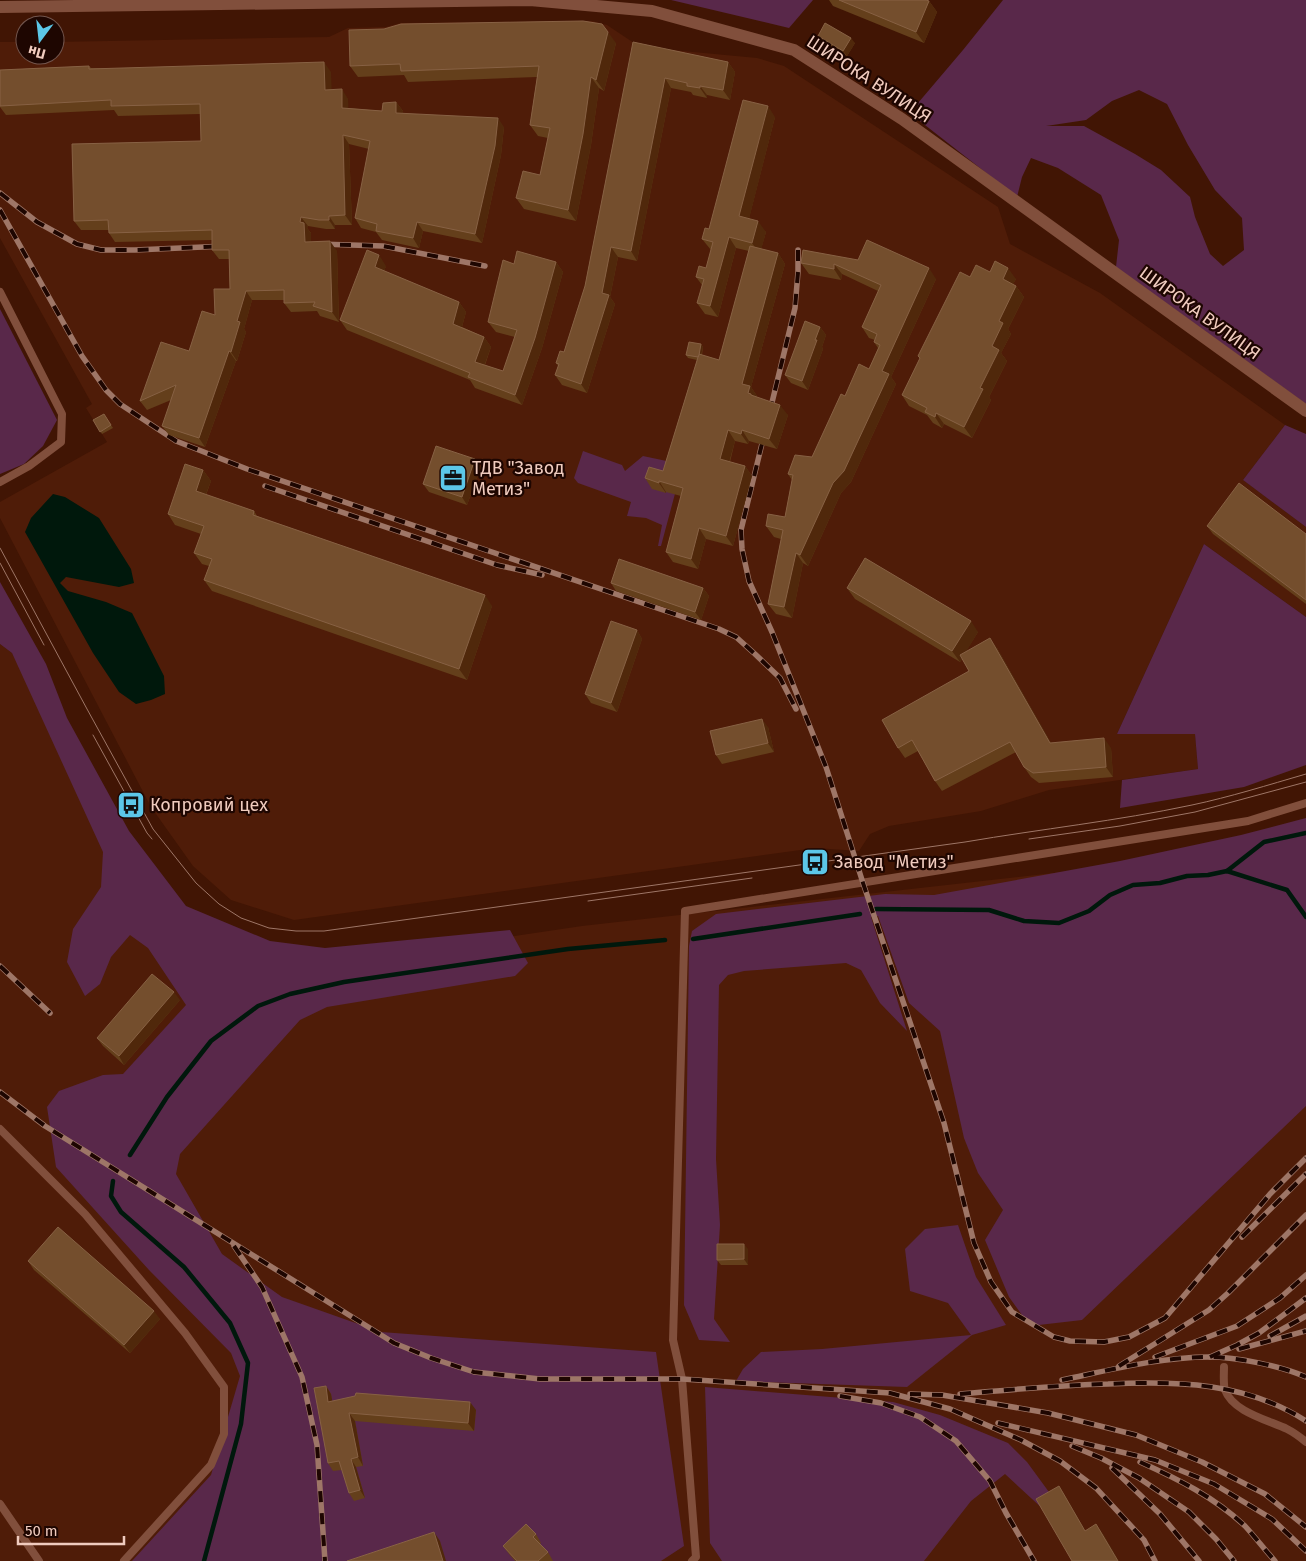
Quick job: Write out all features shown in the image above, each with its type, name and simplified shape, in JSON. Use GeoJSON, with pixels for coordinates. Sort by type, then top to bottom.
{"type":"FeatureCollection","features":[{"type":"Feature","properties":{"kind":"street","name":"ШИРОКА ВУЛИЦЯ"},"geometry":{"type":"LineString","coordinates":[[0,7],[530,0],[653,6],[794,50],[902,118],[1306,412]]}},
{"type":"Feature","properties":{"kind":"lane"},"geometry":{"type":"LineString","coordinates":[[0,292],[62,414],[61,442],[29,466],[0,482]]}},
{"type":"Feature","properties":{"kind":"lane"},"geometry":{"type":"LineString","coordinates":[[696,1560],[682,1379],[673,1340],[685,911],[1248,822],[1306,803]]}},
{"type":"Feature","properties":{"kind":"lane"},"geometry":{"type":"LineString","coordinates":[[0,1129],[85,1214],[185,1333],[224,1387],[224,1434],[211,1465],[124,1561]]}},
{"type":"Feature","properties":{"kind":"lane"},"geometry":{"type":"LineString","coordinates":[[1224,1367],[1225,1389],[1229,1398],[1235,1404],[1287,1429],[1306,1442]]}},
{"type":"Feature","properties":{"kind":"lane"},"geometry":{"type":"LineString","coordinates":[[0,1504],[39,1561]]}},
{"type":"Feature","properties":{"kind":"shaded area"},"geometry":{"type":"Polygon","coordinates":[[[671,0],[813,0],[789,28],[671,0]]]}},
{"type":"Feature","properties":{"kind":"shaded area"},"geometry":{"type":"Polygon","coordinates":[[[1003,0],[1306,0],[1306,404],[1116,267],[1119,240],[1101,195],[1058,168],[1031,158],[1022,177],[1017,197],[916,118],[918,103],[1003,0]],[[1139,90],[1112,101],[1086,120],[1046,126],[1084,126],[1161,170],[1190,197],[1195,217],[1210,254],[1223,266],[1244,250],[1242,218],[1215,190],[1188,145],[1167,104],[1139,90]]]}},
{"type":"Feature","properties":{"kind":"shaded area"},"geometry":{"type":"Polygon","coordinates":[[[592,21],[607,25],[640,47],[757,58],[784,66],[998,207],[1010,244],[1100,293],[1285,425],[1243,480],[1306,527],[1306,617],[1204,544],[1117,734],[1195,734],[1198,769],[1049,790],[981,811],[889,826],[870,834],[859,851],[815,848],[294,920],[231,900],[193,866],[151,807],[0,518],[0,502],[107,442],[86,408],[92,404],[0,238],[0,42],[15,42],[15,65],[65,65],[65,42],[329,37],[348,28],[386,27],[401,23],[592,21]]]}},
{"type":"Feature","properties":{"kind":"shaded area"},"geometry":{"type":"Polygon","coordinates":[[[0,309],[57,420],[43,446],[24,464],[0,474],[0,309]]]}},
{"type":"Feature","properties":{"kind":"shaded area"},"geometry":{"type":"Polygon","coordinates":[[[1285,425],[1306,434],[1306,527],[1243,480],[1285,425]]]}},
{"type":"Feature","properties":{"kind":"shaded area"},"geometry":{"type":"Polygon","coordinates":[[[583,451],[622,465],[625,471],[643,456],[676,463],[680,475],[661,546],[658,546],[662,525],[646,518],[627,516],[631,502],[578,483],[574,478],[583,451]]]}},
{"type":"Feature","properties":{"kind":"shaded area"},"geometry":{"type":"Polygon","coordinates":[[[53,494],[65,497],[99,518],[131,569],[134,583],[119,587],[66,577],[60,583],[68,591],[106,602],[132,613],[164,676],[165,694],[136,704],[119,692],[93,653],[25,532],[31,518],[53,494]]]}},
{"type":"Feature","properties":{"kind":"shaded area"},"geometry":{"type":"Polygon","coordinates":[[[1204,544],[1306,617],[1306,765],[1244,787],[1120,808],[1122,780],[1198,769],[1195,734],[1117,734],[1204,544]]]}},
{"type":"Feature","properties":{"kind":"shaded area"},"geometry":{"type":"Polygon","coordinates":[[[0,582],[46,664],[67,718],[129,831],[186,906],[270,941],[325,948],[510,930],[528,963],[515,976],[327,1007],[300,1020],[180,1154],[176,1174],[222,1254],[282,1297],[381,1332],[656,1352],[684,1546],[661,1561],[132,1561],[211,1475],[240,1376],[231,1353],[149,1270],[56,1167],[47,1107],[59,1091],[103,1075],[123,1074],[186,1005],[148,948],[130,935],[111,957],[100,984],[85,996],[67,962],[73,929],[101,887],[103,852],[12,653],[0,644],[0,582]]]}},
{"type":"Feature","properties":{"kind":"shaded area"},"geometry":{"type":"Polygon","coordinates":[[[0,644],[12,653],[169,936],[250,975],[582,926],[1257,850],[1306,940],[1306,1561],[0,1561],[0,644]]]}},
{"type":"Feature","properties":{"kind":"shaded area"},"geometry":{"type":"Polygon","coordinates":[[[1306,818],[1306,1106],[1082,1320],[1030,1326],[1009,1297],[985,1240],[1003,1210],[978,1173],[964,1138],[940,1031],[909,1003],[878,916],[871,917],[907,1031],[880,1003],[861,970],[846,963],[744,971],[728,975],[719,985],[716,1159],[720,1225],[714,1319],[730,1342],[699,1340],[684,1305],[689,946],[692,931],[716,914],[885,894],[934,895],[1120,861],[1241,835],[1306,818]]]}},
{"type":"Feature","properties":{"kind":"shaded area"},"geometry":{"type":"Polygon","coordinates":[[[958,1225],[976,1277],[1006,1325],[972,1335],[907,1387],[736,1381],[743,1369],[761,1352],[822,1349],[971,1335],[948,1303],[910,1291],[905,1249],[925,1229],[958,1225]]]}},
{"type":"Feature","properties":{"kind":"shaded area"},"geometry":{"type":"Polygon","coordinates":[[[705,1387],[893,1402],[940,1415],[1008,1443],[1027,1462],[1057,1503],[1044,1510],[1005,1474],[971,1501],[924,1561],[722,1561],[710,1543],[705,1387]]]}},
{"type":"Feature","properties":{"kind":"building"},"geometry":{"type":"Polygon","coordinates":[[[839,0],[926,0],[929,1],[916,32],[839,0]]]}},
{"type":"Feature","properties":{"kind":"building"},"geometry":{"type":"Polygon","coordinates":[[[583,21],[602,24],[608,32],[596,80],[591,77],[583,134],[568,210],[516,198],[523,171],[540,175],[550,128],[530,125],[539,66],[401,71],[400,64],[350,66],[349,30],[384,29],[401,24],[583,21]]]}},
{"type":"Feature","properties":{"kind":"building"},"geometry":{"type":"Polygon","coordinates":[[[825,23],[851,38],[843,51],[818,36],[825,23]]]}},
{"type":"Feature","properties":{"kind":"building"},"geometry":{"type":"Polygon","coordinates":[[[633,42],[728,62],[723,90],[687,86],[687,83],[665,78],[631,251],[611,247],[602,293],[609,295],[581,384],[555,375],[559,364],[556,363],[560,351],[564,352],[585,286],[633,42]]]}},
{"type":"Feature","properties":{"kind":"building"},"geometry":{"type":"Polygon","coordinates":[[[324,62],[325,90],[342,89],[342,108],[382,111],[383,103],[396,102],[396,113],[498,118],[495,146],[475,234],[417,222],[413,238],[376,231],[377,224],[355,218],[370,141],[343,135],[345,215],[329,216],[329,220],[301,217],[300,222],[304,223],[305,242],[330,241],[332,312],[313,306],[315,302],[284,303],[284,290],[246,291],[237,321],[240,322],[231,352],[229,351],[199,438],[162,426],[176,385],[140,401],[161,342],[189,351],[202,311],[215,315],[214,289],[230,289],[229,250],[212,250],[212,230],[109,233],[108,220],[74,221],[72,144],[201,141],[200,104],[111,106],[111,100],[0,106],[0,70],[89,66],[89,69],[324,62]]]}},
{"type":"Feature","properties":{"kind":"building"},"geometry":{"type":"Polygon","coordinates":[[[743,100],[768,106],[739,216],[758,221],[752,243],[729,237],[710,306],[697,303],[704,279],[696,277],[699,266],[706,268],[713,242],[702,239],[705,228],[709,229],[743,100]]]}},
{"type":"Feature","properties":{"kind":"building"},"geometry":{"type":"Polygon","coordinates":[[[867,240],[929,268],[882,371],[889,374],[844,471],[833,483],[800,555],[796,553],[784,607],[768,604],[783,530],[766,526],[768,514],[785,517],[793,475],[788,474],[795,455],[812,457],[841,394],[845,396],[859,364],[869,369],[880,345],[874,342],[877,334],[862,327],[881,285],[834,264],[834,269],[801,263],[803,250],[858,260],[867,240]]]}},
{"type":"Feature","properties":{"kind":"building"},"geometry":{"type":"Polygon","coordinates":[[[750,246],[778,253],[742,384],[750,386],[748,393],[751,395],[780,405],[769,439],[742,430],[741,434],[728,430],[720,459],[745,466],[726,536],[699,528],[691,559],[666,552],[683,488],[645,478],[649,467],[663,471],[699,354],[719,360],[750,246]]]}},
{"type":"Feature","properties":{"kind":"building"},"geometry":{"type":"Polygon","coordinates":[[[367,250],[379,255],[375,267],[459,302],[453,324],[484,337],[475,362],[503,371],[517,330],[488,322],[503,260],[514,264],[517,251],[556,262],[535,338],[515,395],[468,377],[470,373],[340,320],[367,250]]]}},
{"type":"Feature","properties":{"kind":"building"},"geometry":{"type":"Polygon","coordinates":[[[995,261],[1008,268],[1003,279],[1016,286],[999,321],[1003,323],[992,346],[999,350],[980,388],[983,389],[964,427],[936,413],[935,417],[925,412],[927,408],[902,395],[920,358],[918,356],[960,272],[970,277],[976,265],[990,272],[995,261]]]}},
{"type":"Feature","properties":{"kind":"building"},"geometry":{"type":"Polygon","coordinates":[[[805,321],[820,327],[802,381],[785,375],[805,321]]]}},
{"type":"Feature","properties":{"kind":"building"},"geometry":{"type":"Polygon","coordinates":[[[689,342],[701,344],[698,357],[686,355],[689,342]]]}},
{"type":"Feature","properties":{"kind":"building"},"geometry":{"type":"Polygon","coordinates":[[[104,414],[111,425],[100,432],[93,420],[104,414]]]}},
{"type":"Feature","properties":{"kind":"building"},"geometry":{"type":"Polygon","coordinates":[[[436,446],[475,459],[462,497],[423,484],[436,446]]]}},
{"type":"Feature","properties":{"kind":"building"},"geometry":{"type":"Polygon","coordinates":[[[185,464],[203,470],[196,491],[254,511],[253,515],[485,595],[459,669],[204,580],[212,559],[194,553],[204,526],[168,514],[185,464]]]}},
{"type":"Feature","properties":{"kind":"building"},"geometry":{"type":"Polygon","coordinates":[[[1239,483],[1306,534],[1306,600],[1207,526],[1239,483]]]}},
{"type":"Feature","properties":{"kind":"building"},"geometry":{"type":"Polygon","coordinates":[[[865,558],[971,621],[952,651],[847,588],[865,558]]]}},
{"type":"Feature","properties":{"kind":"building"},"geometry":{"type":"Polygon","coordinates":[[[619,559],[703,588],[695,612],[611,583],[619,559]]]}},
{"type":"Feature","properties":{"kind":"building"},"geometry":{"type":"Polygon","coordinates":[[[611,621],[637,630],[611,703],[585,694],[611,621]]]}},
{"type":"Feature","properties":{"kind":"building"},"geometry":{"type":"Polygon","coordinates":[[[990,638],[1050,743],[1104,738],[1106,767],[1033,773],[1024,767],[1010,742],[935,781],[912,740],[898,748],[882,720],[969,671],[960,655],[990,638]]]}},
{"type":"Feature","properties":{"kind":"building"},"geometry":{"type":"Polygon","coordinates":[[[762,719],[768,743],[716,755],[710,731],[762,719]]]}},
{"type":"Feature","properties":{"kind":"building"},"geometry":{"type":"Polygon","coordinates":[[[152,974],[174,992],[119,1056],[97,1038],[152,974]]]}},
{"type":"Feature","properties":{"kind":"building"},"geometry":{"type":"Polygon","coordinates":[[[58,1227],[154,1311],[124,1345],[28,1261],[58,1227]]]}},
{"type":"Feature","properties":{"kind":"building"},"geometry":{"type":"Polygon","coordinates":[[[717,1244],[744,1244],[744,1259],[717,1260],[717,1244]]]}},
{"type":"Feature","properties":{"kind":"building"},"geometry":{"type":"Polygon","coordinates":[[[326,1386],[328,1402],[355,1396],[356,1393],[470,1402],[468,1423],[349,1413],[358,1457],[351,1459],[360,1490],[349,1493],[339,1461],[328,1463],[314,1388],[326,1386]]]}},
{"type":"Feature","properties":{"kind":"building"},"geometry":{"type":"Polygon","coordinates":[[[1059,1486],[1085,1531],[1096,1524],[1118,1561],[1072,1561],[1036,1499],[1059,1486]]]}},
{"type":"Feature","properties":{"kind":"building"},"geometry":{"type":"Polygon","coordinates":[[[526,1524],[536,1534],[533,1537],[548,1552],[538,1561],[517,1561],[503,1546],[526,1524]]]}},
{"type":"Feature","properties":{"kind":"building"},"geometry":{"type":"Polygon","coordinates":[[[434,1532],[443,1561],[347,1561],[434,1532]]]}},
{"type":"Feature","properties":{"kind":"waterway"},"geometry":{"type":"LineString","coordinates":[[1227,871],[1264,842],[1306,833]]}},
{"type":"Feature","properties":{"kind":"waterway"},"geometry":{"type":"LineString","coordinates":[[876,909],[989,910],[1024,921],[1059,923],[1089,911],[1110,895],[1133,885],[1160,883],[1187,876],[1208,875],[1227,871],[1287,890],[1306,917]]}},
{"type":"Feature","properties":{"kind":"waterway"},"geometry":{"type":"LineString","coordinates":[[693,939],[860,914]]}},
{"type":"Feature","properties":{"kind":"waterway"},"geometry":{"type":"LineString","coordinates":[[130,1155],[167,1097],[211,1041],[258,1006],[290,994],[344,982],[568,949],[665,940]]}},
{"type":"Feature","properties":{"kind":"waterway"},"geometry":{"type":"LineString","coordinates":[[113,1181],[111,1196],[121,1212],[184,1267],[230,1323],[248,1363],[241,1424],[204,1561]]}},
{"type":"Feature","properties":{"kind":"tram line"},"geometry":{"type":"LineString","coordinates":[[0,548],[153,829],[196,883],[219,904],[241,918],[269,928],[296,931],[324,931],[965,842],[1164,811],[1249,791],[1306,774]]}},
{"type":"Feature","properties":{"kind":"tram line"},"geometry":{"type":"LineString","coordinates":[[0,563],[44,645]]}},
{"type":"Feature","properties":{"kind":"tram line"},"geometry":{"type":"LineString","coordinates":[[93,735],[152,839]]}},
{"type":"Feature","properties":{"kind":"tram line"},"geometry":{"type":"LineString","coordinates":[[1029,839],[1120,826],[1195,812],[1306,782]]}},
{"type":"Feature","properties":{"kind":"tram line"},"geometry":{"type":"LineString","coordinates":[[588,901],[752,878]]}},
{"type":"Feature","properties":{"kind":"railway"},"geometry":{"type":"LineString","coordinates":[[0,193],[37,222],[77,244],[101,250],[226,246]]}},
{"type":"Feature","properties":{"kind":"railway"},"geometry":{"type":"LineString","coordinates":[[0,210],[82,356],[106,390],[120,404],[176,441],[247,469],[719,629],[736,637],[780,678],[796,709]]}},
{"type":"Feature","properties":{"kind":"railway"},"geometry":{"type":"LineString","coordinates":[[318,244],[383,246],[485,266]]}},
{"type":"Feature","properties":{"kind":"railway"},"geometry":{"type":"LineString","coordinates":[[798,250],[795,308],[741,530],[742,549],[749,581],[772,632],[826,767],[944,1123],[974,1243],[991,1282],[1012,1312],[1054,1337],[1070,1341],[1104,1342],[1129,1337],[1165,1318],[1270,1194],[1306,1158]]}},
{"type":"Feature","properties":{"kind":"railway"},"geometry":{"type":"LineString","coordinates":[[265,486],[497,565],[542,575]]}},
{"type":"Feature","properties":{"kind":"railway"},"geometry":{"type":"LineString","coordinates":[[0,966],[50,1013]]}},
{"type":"Feature","properties":{"kind":"railway"},"geometry":{"type":"LineString","coordinates":[[0,1092],[45,1126],[394,1343],[474,1372],[540,1379],[682,1379],[890,1393],[950,1409],[1021,1440],[1060,1461],[1096,1488],[1144,1540],[1155,1561]]}},
{"type":"Feature","properties":{"kind":"railway"},"geometry":{"type":"LineString","coordinates":[[1242,1237],[1306,1174]]}},
{"type":"Feature","properties":{"kind":"railway"},"geometry":{"type":"LineString","coordinates":[[1119,1366],[1209,1310],[1306,1215]]}},
{"type":"Feature","properties":{"kind":"railway"},"geometry":{"type":"LineString","coordinates":[[234,1246],[262,1287],[302,1377],[317,1445],[325,1561]]}},
{"type":"Feature","properties":{"kind":"railway"},"geometry":{"type":"LineString","coordinates":[[1155,1357],[1237,1326],[1280,1298],[1306,1275]]}},
{"type":"Feature","properties":{"kind":"railway"},"geometry":{"type":"LineString","coordinates":[[1210,1357],[1259,1333],[1306,1298]]}},
{"type":"Feature","properties":{"kind":"railway"},"geometry":{"type":"LineString","coordinates":[[1270,1336],[1306,1316]]}},
{"type":"Feature","properties":{"kind":"railway"},"geometry":{"type":"LineString","coordinates":[[1239,1349],[1306,1331]]}},
{"type":"Feature","properties":{"kind":"railway"},"geometry":{"type":"LineString","coordinates":[[1062,1380],[1172,1359],[1209,1357],[1259,1363],[1306,1377]]}},
{"type":"Feature","properties":{"kind":"railway"},"geometry":{"type":"LineString","coordinates":[[960,1394],[1089,1385],[1134,1383],[1185,1384],[1235,1391],[1259,1398],[1283,1408],[1306,1421]]}},
{"type":"Feature","properties":{"kind":"railway"},"geometry":{"type":"LineString","coordinates":[[910,1394],[942,1395],[1048,1413],[1136,1435],[1202,1462],[1265,1494],[1306,1527]]}},
{"type":"Feature","properties":{"kind":"railway"},"geometry":{"type":"LineString","coordinates":[[840,1396],[881,1403],[920,1417],[956,1441],[990,1481],[1034,1561]]}},
{"type":"Feature","properties":{"kind":"railway"},"geometry":{"type":"LineString","coordinates":[[998,1423],[1155,1460],[1214,1484],[1272,1519],[1306,1551]]}},
{"type":"Feature","properties":{"kind":"railway"},"geometry":{"type":"LineString","coordinates":[[1072,1446],[1101,1458],[1139,1478],[1189,1512],[1216,1539],[1234,1561]]}},
{"type":"Feature","properties":{"kind":"railway"},"geometry":{"type":"LineString","coordinates":[[1140,1462],[1182,1482],[1221,1506],[1245,1526],[1275,1561]]}},
{"type":"Feature","properties":{"kind":"railway"},"geometry":{"type":"LineString","coordinates":[[1112,1468],[1160,1514],[1199,1561]]}},
{"type":"Feature","properties":{"kind":"place","name":"ТДВ \"Завод Метиз\""},"geometry":{"type":"Point","coordinates":[453,478]}},
{"type":"Feature","properties":{"kind":"place","name":"Копровий цех"},"geometry":{"type":"Point","coordinates":[131,805]}},
{"type":"Feature","properties":{"kind":"place","name":"Завод \"Метиз\""},"geometry":{"type":"Point","coordinates":[815,862]}}]}
